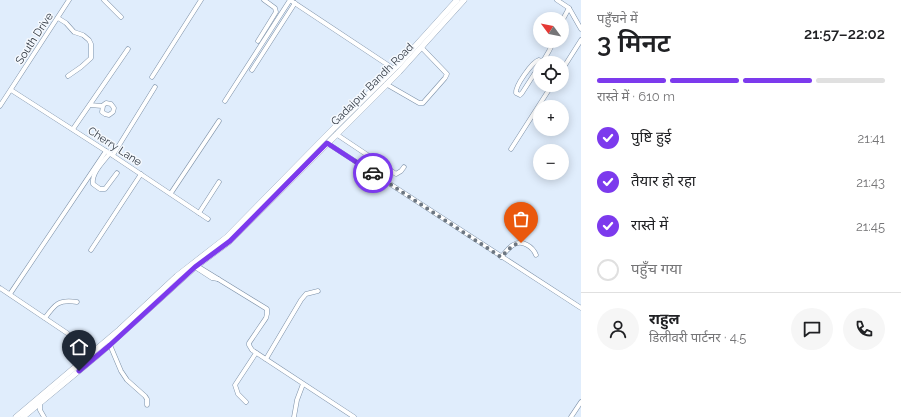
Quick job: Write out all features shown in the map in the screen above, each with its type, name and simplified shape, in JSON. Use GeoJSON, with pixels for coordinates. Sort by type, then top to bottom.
{"type":"FeatureCollection","features":[{"type":"Feature","properties":{"kind":"street","name":"South Drive"},"geometry":{"type":"LineString","coordinates":[[0,106],[69,0]]}},
{"type":"Feature","properties":{"kind":"street"},"geometry":{"type":"LineString","coordinates":[[104,0],[121,17]]}},
{"type":"Feature","properties":{"kind":"street"},"geometry":{"type":"LineString","coordinates":[[152,76],[201,0]]}},
{"type":"Feature","properties":{"kind":"street"},"geometry":{"type":"LineString","coordinates":[[258,41],[276,12],[275,8],[264,0]]}},
{"type":"Feature","properties":{"kind":"street"},"geometry":{"type":"LineString","coordinates":[[225,101],[290,0],[394,69]]}},
{"type":"Feature","properties":{"kind":"street"},"geometry":{"type":"LineString","coordinates":[[16,417],[120,330],[177,276],[227,237],[394,69],[457,0]]}},
{"type":"Feature","properties":{"kind":"street","name":"Gadaipur Bandh Road"},"geometry":{"type":"LineString","coordinates":[[26,416],[110,345],[196,266],[230,241],[422,48],[464,0]]}},
{"type":"Feature","properties":{"kind":"street"},"geometry":{"type":"LineString","coordinates":[[557,0],[569,8],[581,28]]}},
{"type":"Feature","properties":{"kind":"street"},"geometry":{"type":"LineString","coordinates":[[252,70],[295,3]]}},
{"type":"Feature","properties":{"kind":"street"},"geometry":{"type":"LineString","coordinates":[[567,12],[569,8]]}},
{"type":"Feature","properties":{"kind":"street"},"geometry":{"type":"LineString","coordinates":[[58,18],[66,23],[74,32],[85,36],[91,44],[91,58],[68,76]]}},
{"type":"Feature","properties":{"kind":"street"},"geometry":{"type":"LineString","coordinates":[[569,59],[581,40]]}},
{"type":"Feature","properties":{"kind":"street"},"geometry":{"type":"LineString","coordinates":[[386,84],[419,103],[423,103],[447,74],[422,48]]}},
{"type":"Feature","properties":{"kind":"street"},"geometry":{"type":"LineString","coordinates":[[73,129],[128,49]]}},
{"type":"Feature","properties":{"kind":"street"},"geometry":{"type":"LineString","coordinates":[[539,60],[541,64],[522,93],[520,95],[516,93],[516,88],[534,62],[539,60]]}},
{"type":"Feature","properties":{"kind":"street"},"geometry":{"type":"LineString","coordinates":[[117,173],[105,189],[102,190],[93,184],[92,181],[96,173],[155,87]]}},
{"type":"Feature","properties":{"kind":"street","name":"Cherry Lane"},"geometry":{"type":"LineString","coordinates":[[11,90],[110,153],[208,219]]}},
{"type":"Feature","properties":{"kind":"street"},"geometry":{"type":"LineString","coordinates":[[511,149],[548,92]]}},
{"type":"Feature","properties":{"kind":"street"},"geometry":{"type":"LineString","coordinates":[[90,105],[103,106]]}},
{"type":"Feature","properties":{"kind":"street"},"geometry":{"type":"LineString","coordinates":[[171,194],[219,121]]}},
{"type":"Feature","properties":{"kind":"street"},"geometry":{"type":"LineString","coordinates":[[336,134],[396,174],[404,167]]}},
{"type":"Feature","properties":{"kind":"street"},"geometry":{"type":"LineString","coordinates":[[327,143],[581,308]]}},
{"type":"Feature","properties":{"kind":"street"},"geometry":{"type":"LineString","coordinates":[[10,294],[110,153]]}},
{"type":"Feature","properties":{"kind":"street"},"geometry":{"type":"LineString","coordinates":[[91,250],[141,174]]}},
{"type":"Feature","properties":{"kind":"street"},"geometry":{"type":"LineString","coordinates":[[199,213],[219,182]]}},
{"type":"Feature","properties":{"kind":"street"},"geometry":{"type":"LineString","coordinates":[[501,257],[511,246],[519,243],[530,246],[536,255]]}},
{"type":"Feature","properties":{"kind":"street"},"geometry":{"type":"LineString","coordinates":[[196,266],[267,309],[266,318],[248,344],[249,347],[266,360],[354,417]]}},
{"type":"Feature","properties":{"kind":"street"},"geometry":{"type":"LineString","coordinates":[[0,288],[67,333]]}},
{"type":"Feature","properties":{"kind":"street"},"geometry":{"type":"LineString","coordinates":[[266,360],[301,300],[306,294],[318,291]]}},
{"type":"Feature","properties":{"kind":"street"},"geometry":{"type":"LineString","coordinates":[[45,318],[59,302],[68,300],[77,302]]}},
{"type":"Feature","properties":{"kind":"street"},"geometry":{"type":"LineString","coordinates":[[110,345],[121,371],[127,380],[146,396],[147,405]]}},
{"type":"Feature","properties":{"kind":"street"},"geometry":{"type":"LineString","coordinates":[[246,402],[238,394],[235,385],[256,353]]}},
{"type":"Feature","properties":{"kind":"street"},"geometry":{"type":"LineString","coordinates":[[294,417],[304,384]]}},
{"type":"Feature","properties":{"kind":"street"},"geometry":{"type":"LineString","coordinates":[[578,417],[572,415],[581,402]]}},
{"type":"Feature","properties":{"kind":"street"},"geometry":{"type":"LineString","coordinates":[[40,403],[40,410],[44,417]]}},
{"type":"Feature","properties":{"kind":"way so far"},"geometry":{"type":"LineString","coordinates":[[373,173],[501,257],[511,246],[521,243]]}},
{"type":"Feature","properties":{"kind":"route"},"geometry":{"type":"LineString","coordinates":[[79,371],[110,345],[195,267],[230,241],[327,143],[373,173]]}}]}
